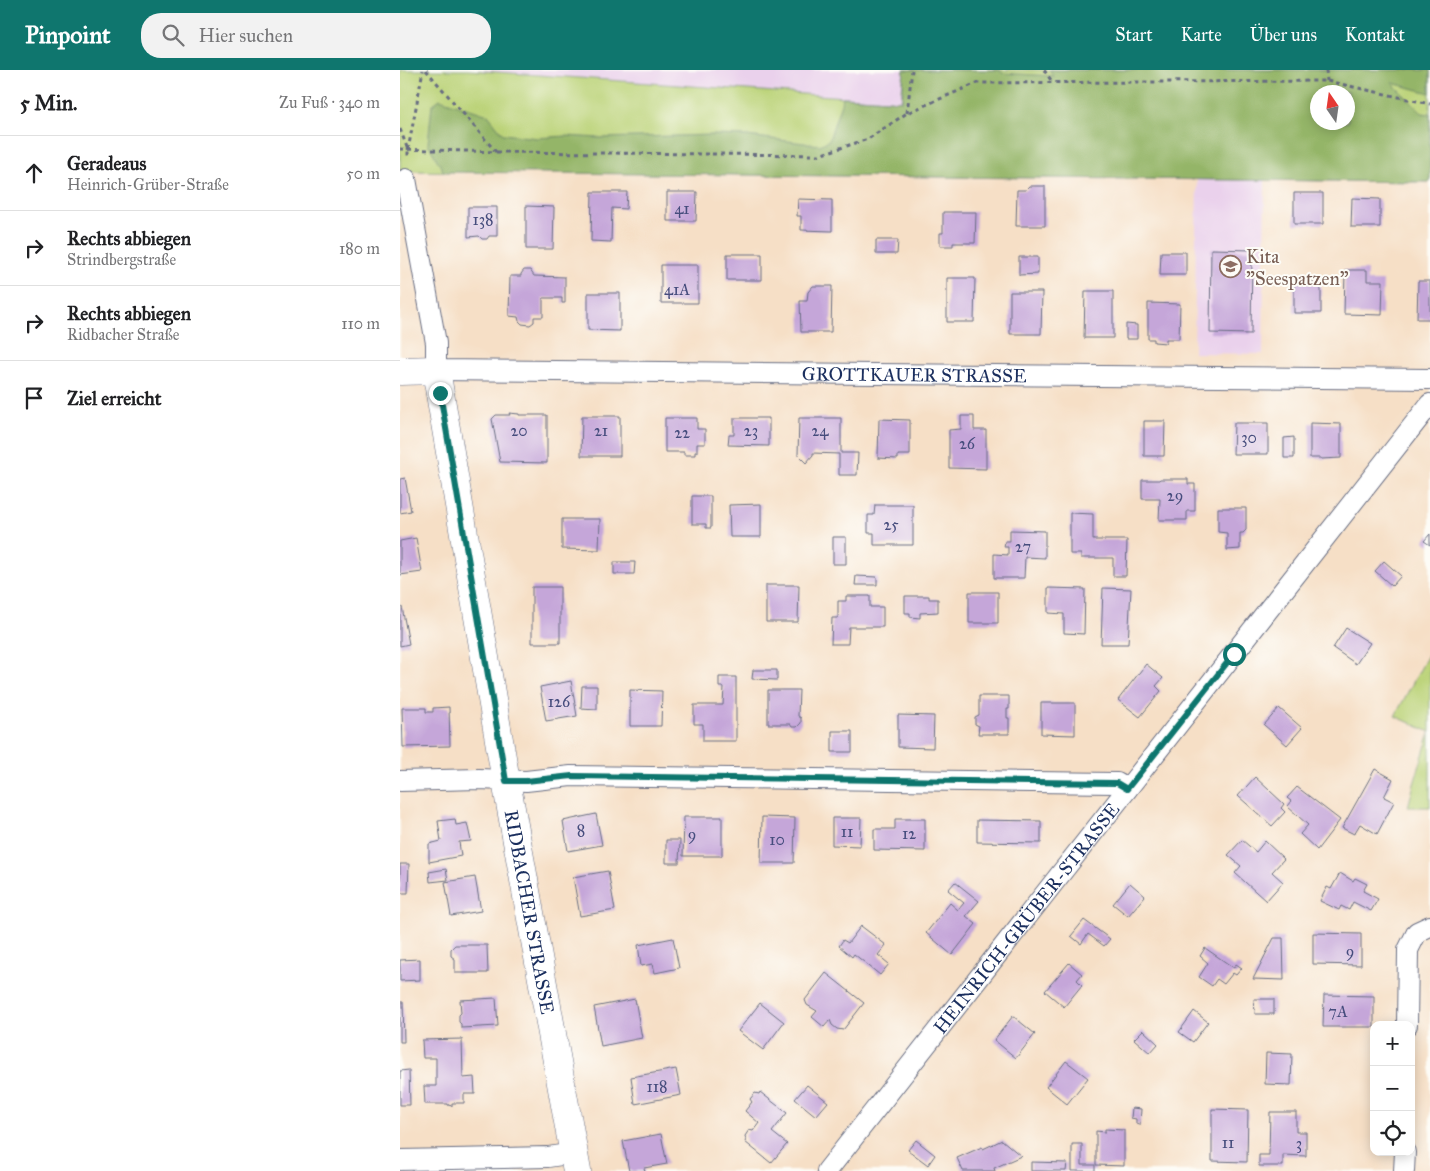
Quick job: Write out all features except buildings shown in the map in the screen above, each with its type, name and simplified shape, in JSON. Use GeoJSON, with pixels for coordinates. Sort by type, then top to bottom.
{"type":"FeatureCollection","features":[{"type":"Feature","properties":{"kind":"street","name":"RIDBACHER STRASSE"},"geometry":{"type":"LineString","coordinates":[[406,179],[436,343],[436,370],[506,781],[575,1162]]}},
{"type":"Feature","properties":{"kind":"street","name":"GROTTKAUER STRASSE"},"geometry":{"type":"LineString","coordinates":[[400,371],[1430,379]]}},
{"type":"Feature","properties":{"kind":"street","name":"HEINRICH-GRÜBER-STRASSE"},"geometry":{"type":"LineString","coordinates":[[827,1171],[1430,404]]}},
{"type":"Feature","properties":{"kind":"street"},"geometry":{"type":"LineString","coordinates":[[400,781],[479,779],[526,781],[572,776],[1117,783],[1127,789]]}},
{"type":"Feature","properties":{"kind":"street"},"geometry":{"type":"LineString","coordinates":[[1406,1021],[1408,950],[1417,932],[1430,926]]}},
{"type":"Feature","properties":{"kind":"street"},"geometry":{"type":"LineString","coordinates":[[1404,1171],[1405,1156]]}},
{"type":"Feature","properties":{"kind":"street"},"geometry":{"type":"LineString","coordinates":[[400,1160],[548,1157],[575,1162]]}},
{"type":"Feature","properties":{"kind":"path"},"geometry":{"type":"LineString","coordinates":[[406,179],[408,150],[424,70]]}},
{"type":"Feature","properties":{"kind":"path"},"geometry":{"type":"LineString","coordinates":[[424,70],[496,152]]}},
{"type":"Feature","properties":{"kind":"path"},"geometry":{"type":"LineString","coordinates":[[907,113],[912,70]]}},
{"type":"Feature","properties":{"kind":"path"},"geometry":{"type":"LineString","coordinates":[[1044,70],[1053,82]]}},
{"type":"Feature","properties":{"kind":"path"},"geometry":{"type":"LineString","coordinates":[[1326,70],[1327,81]]}},
{"type":"Feature","properties":{"kind":"path"},"geometry":{"type":"LineString","coordinates":[[400,150],[819,155],[868,138],[907,113],[977,83],[1327,81],[1430,104]]}},
{"type":"Feature","properties":{"kind":"path"},"geometry":{"type":"LineString","coordinates":[[400,129],[408,150]]}},
{"type":"Feature","properties":{"kind":"shaded area"},"geometry":{"type":"Polygon","coordinates":[[[468,70],[904,70],[902,101],[468,70]]]}},
{"type":"Feature","properties":{"kind":"shaded area","name":"Kita \"Seespatzen\""},"geometry":{"type":"Polygon","coordinates":[[[1197,180],[1265,181],[1263,354],[1194,353],[1197,180]]]}},
{"type":"Feature","properties":{"kind":"green space"},"geometry":{"type":"Polygon","coordinates":[[[400,70],[468,70],[901,101],[904,70],[1430,70],[1430,182],[400,171],[400,70]]]}},
{"type":"Feature","properties":{"kind":"green space"},"geometry":{"type":"Polygon","coordinates":[[[904,70],[999,70],[1002,73],[1053,76],[1050,70],[1430,70],[1430,93],[1392,83],[1422,113],[1430,114],[1430,182],[444,172],[428,144],[432,105],[440,99],[488,115],[503,134],[537,138],[566,136],[599,138],[747,136],[820,145],[829,140],[843,97],[902,101],[904,70]]]}},
{"type":"Feature","properties":{"kind":"green space"},"geometry":{"type":"Polygon","coordinates":[[[1430,651],[1430,732],[1395,716],[1430,651]]]}},
{"type":"Feature","properties":{"kind":"green space"},"geometry":{"type":"Polygon","coordinates":[[[1430,732],[1430,807],[1408,807],[1414,784],[1430,732]]]}},
{"type":"Feature","properties":{"kind":"place","name":"Kita \"Seespatzen\""},"geometry":{"type":"Point","coordinates":[1230,267]}},
{"type":"Feature","properties":{"kind":"route"},"geometry":{"type":"LineString","coordinates":[[440,393],[506,781],[526,781],[572,776],[1117,783],[1127,789],[1234,654]]}}]}
